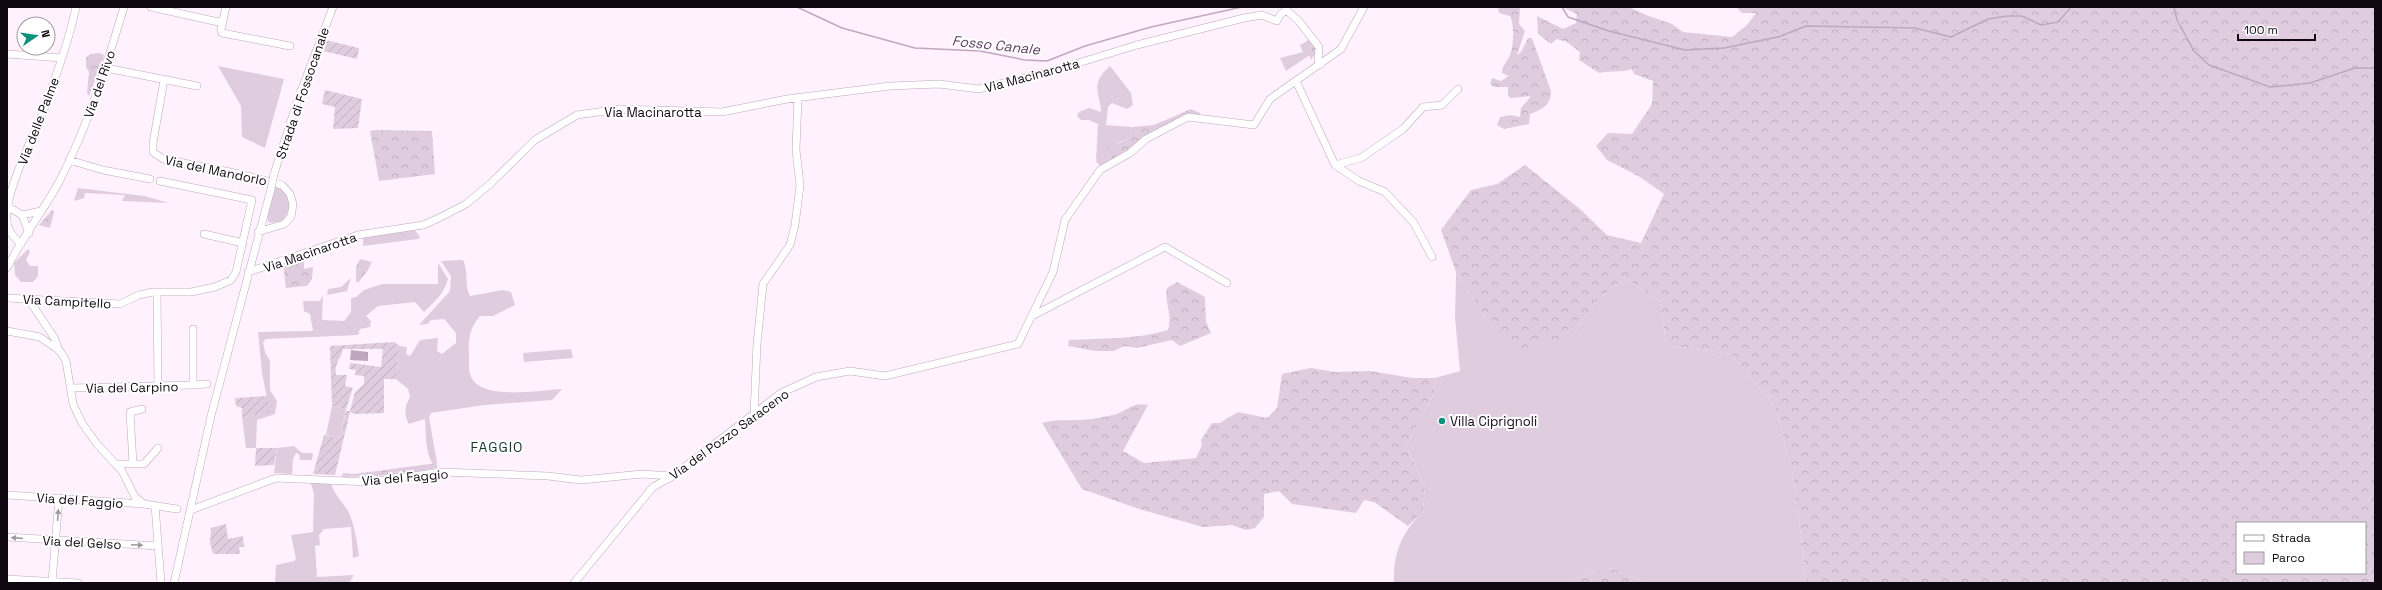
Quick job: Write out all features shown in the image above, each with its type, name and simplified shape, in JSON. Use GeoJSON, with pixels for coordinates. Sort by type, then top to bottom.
{"type":"FeatureCollection","features":[{"type":"Feature","properties":{"kind":"street","name":"Via delle Palme"},"geometry":{"type":"LineString","coordinates":[[21,244],[12,235],[8,227],[8,207],[14,184],[62,58],[76,7]]}},
{"type":"Feature","properties":{"kind":"street","name":"Via del Rivo"},"geometry":{"type":"LineString","coordinates":[[7,268],[29,233],[69,160],[106,68],[124,7]]}},
{"type":"Feature","properties":{"kind":"street"},"geometry":{"type":"LineString","coordinates":[[151,7],[223,23]]}},
{"type":"Feature","properties":{"kind":"street"},"geometry":{"type":"LineString","coordinates":[[226,7],[222,33],[290,46]]}},
{"type":"Feature","properties":{"kind":"street","name":"Strada di Fossocanale"},"geometry":{"type":"LineString","coordinates":[[248,272],[274,174],[298,99],[333,7]]}},
{"type":"Feature","properties":{"kind":"street","name":"Via del Pozzo Saraceno"},"geometry":{"type":"LineString","coordinates":[[574,583],[652,487],[673,476],[781,393],[816,377],[850,370],[885,376],[1018,344],[1053,272],[1065,220],[1100,170],[1130,153],[1146,139],[1188,117],[1254,125],[1270,99],[1341,49],[1364,7]]}},
{"type":"Feature","properties":{"kind":"street","name":"Via Macinarotta"},"geometry":{"type":"LineString","coordinates":[[174,583],[211,416],[248,272],[358,235],[423,225],[439,218],[466,204],[490,184],[535,140],[577,115],[619,109],[722,112],[798,97],[914,84],[939,84],[979,89],[1052,71],[1137,45],[1244,18],[1262,15],[1277,20],[1280,14],[1286,10],[1298,20],[1319,47],[1318,61],[1321,64]]}},
{"type":"Feature","properties":{"kind":"street","name":"Via delle Palme"},"geometry":{"type":"LineString","coordinates":[[7,54],[62,58]]}},
{"type":"Feature","properties":{"kind":"street"},"geometry":{"type":"LineString","coordinates":[[106,68],[197,86]]}},
{"type":"Feature","properties":{"kind":"street","name":"Via del Mandorlo"},"geometry":{"type":"LineString","coordinates":[[164,80],[153,143],[153,152],[163,159],[240,174],[282,185],[290,194],[293,204],[292,217],[284,224],[258,232]]}},
{"type":"Feature","properties":{"kind":"street"},"geometry":{"type":"LineString","coordinates":[[1296,81],[1335,165],[1359,181],[1385,192],[1414,223],[1432,257]]}},
{"type":"Feature","properties":{"kind":"street"},"geometry":{"type":"LineString","coordinates":[[1335,165],[1361,158],[1403,129],[1423,107],[1442,105],[1458,89]]}},
{"type":"Feature","properties":{"kind":"street"},"geometry":{"type":"LineString","coordinates":[[754,414],[757,344],[763,284],[790,245],[795,225],[800,185],[796,150],[798,97]]}},
{"type":"Feature","properties":{"kind":"street"},"geometry":{"type":"LineString","coordinates":[[69,160],[102,170],[150,179]]}},
{"type":"Feature","properties":{"kind":"street","name":"Via Campitello"},"geometry":{"type":"LineString","coordinates":[[7,298],[120,304],[139,295],[157,292],[191,292],[215,287],[231,280],[236,272],[252,200],[160,181]]}},
{"type":"Feature","properties":{"kind":"street"},"geometry":{"type":"LineString","coordinates":[[8,207],[22,215],[41,212]]}},
{"type":"Feature","properties":{"kind":"street"},"geometry":{"type":"LineString","coordinates":[[22,215],[29,233]]}},
{"type":"Feature","properties":{"kind":"street"},"geometry":{"type":"LineString","coordinates":[[204,234],[243,243]]}},
{"type":"Feature","properties":{"kind":"street"},"geometry":{"type":"LineString","coordinates":[[1032,316],[1165,248],[1227,283]]}},
{"type":"Feature","properties":{"kind":"street"},"geometry":{"type":"LineString","coordinates":[[157,292],[158,386]]}},
{"type":"Feature","properties":{"kind":"street"},"geometry":{"type":"LineString","coordinates":[[29,300],[55,338],[66,362],[73,404],[82,423],[96,444],[116,464],[135,497],[144,504]]}},
{"type":"Feature","properties":{"kind":"street","name":"Via del Carpino"},"geometry":{"type":"LineString","coordinates":[[192,329],[193,385]]}},
{"type":"Feature","properties":{"kind":"street"},"geometry":{"type":"LineString","coordinates":[[7,331],[40,337],[60,351]]}},
{"type":"Feature","properties":{"kind":"street","name":"Via del Carpino"},"geometry":{"type":"LineString","coordinates":[[71,388],[207,384]]}},
{"type":"Feature","properties":{"kind":"street"},"geometry":{"type":"LineString","coordinates":[[133,464],[130,412],[142,409]]}},
{"type":"Feature","properties":{"kind":"street"},"geometry":{"type":"LineString","coordinates":[[116,464],[144,464],[158,448]]}},
{"type":"Feature","properties":{"kind":"street","name":"Via del Faggio"},"geometry":{"type":"LineString","coordinates":[[191,510],[276,478],[370,482],[441,472],[548,476],[581,480],[642,474],[673,476]]}},
{"type":"Feature","properties":{"kind":"street","name":"Via del Faggio"},"geometry":{"type":"LineString","coordinates":[[7,495],[144,504],[177,509]]}},
{"type":"Feature","properties":{"kind":"street"},"geometry":{"type":"LineString","coordinates":[[52,582],[59,498]]}},
{"type":"Feature","properties":{"kind":"street"},"geometry":{"type":"LineString","coordinates":[[155,505],[161,583]]}},
{"type":"Feature","properties":{"kind":"street","name":"Via del Gelso"},"geometry":{"type":"LineString","coordinates":[[7,537],[56,542],[158,546]]}},
{"type":"Feature","properties":{"kind":"street"},"geometry":{"type":"LineString","coordinates":[[7,579],[78,583]]}},
{"type":"Feature","properties":{"kind":"green space"},"geometry":{"type":"Polygon","coordinates":[[[1498,7],[1520,7],[1519,24],[1525,31],[1517,55],[1521,52],[1528,38],[1532,38],[1551,91],[1550,100],[1548,103],[1539,110],[1530,114],[1529,124],[1504,129],[1497,125],[1500,117],[1511,115],[1520,117],[1521,108],[1531,96],[1511,98],[1508,96],[1508,87],[1494,87],[1490,84],[1492,78],[1501,81],[1509,76],[1502,73],[1502,71],[1510,55],[1513,44],[1512,20],[1510,16],[1499,13],[1498,7]]]}},
{"type":"Feature","properties":{"kind":"green space"},"geometry":{"type":"Polygon","coordinates":[[[1562,7],[1629,7],[1672,24],[1683,32],[1732,37],[1747,25],[1756,13],[1742,13],[1736,7],[2375,7],[2375,583],[1807,583],[1793,475],[1776,408],[1731,354],[1666,345],[1661,302],[1625,278],[1596,301],[1573,335],[1523,351],[1492,327],[1456,272],[1441,230],[1471,190],[1497,184],[1525,165],[1580,209],[1607,235],[1641,243],[1664,194],[1640,177],[1607,160],[1596,146],[1608,133],[1632,134],[1652,104],[1653,81],[1634,74],[1632,69],[1599,73],[1579,60],[1580,52],[1567,42],[1557,39],[1551,44],[1538,34],[1537,16],[1563,29],[1576,23],[1577,14],[1562,7]]]}},
{"type":"Feature","properties":{"kind":"green space"},"geometry":{"type":"Polygon","coordinates":[[[325,40],[359,48],[357,59],[323,51],[325,40]]]}},
{"type":"Feature","properties":{"kind":"green space"},"geometry":{"type":"Polygon","coordinates":[[[1309,40],[1317,50],[1311,60],[1309,55],[1303,52],[1300,45],[1309,40]]]}},
{"type":"Feature","properties":{"kind":"green space"},"geometry":{"type":"Polygon","coordinates":[[[1303,52],[1310,55],[1286,71],[1280,58],[1303,52]]]}},
{"type":"Feature","properties":{"kind":"green space"},"geometry":{"type":"Polygon","coordinates":[[[100,53],[104,55],[89,96],[87,93],[89,72],[86,67],[86,58],[90,54],[100,53]]]}},
{"type":"Feature","properties":{"kind":"green space"},"geometry":{"type":"Polygon","coordinates":[[[218,66],[284,79],[265,148],[242,137],[241,106],[218,66]]]}},
{"type":"Feature","properties":{"kind":"green space"},"geometry":{"type":"Polygon","coordinates":[[[1110,66],[1131,93],[1133,105],[1127,109],[1112,103],[1108,107],[1106,125],[1132,127],[1127,140],[1119,142],[1096,161],[1098,124],[1089,120],[1081,120],[1077,116],[1079,112],[1089,108],[1101,112],[1097,88],[1100,78],[1110,66]]]}},
{"type":"Feature","properties":{"kind":"green space"},"geometry":{"type":"Polygon","coordinates":[[[325,90],[362,99],[358,128],[333,129],[335,107],[322,104],[325,90]]]}},
{"type":"Feature","properties":{"kind":"green space"},"geometry":{"type":"Polygon","coordinates":[[[1191,109],[1200,113],[1200,115],[1137,144],[1100,166],[1096,161],[1105,153],[1108,147],[1127,140],[1132,127],[1154,125],[1191,109]]]}},
{"type":"Feature","properties":{"kind":"green space"},"geometry":{"type":"Polygon","coordinates":[[[370,131],[432,131],[435,174],[379,181],[370,131]]]}},
{"type":"Feature","properties":{"kind":"green space"},"geometry":{"type":"Polygon","coordinates":[[[275,186],[287,192],[289,207],[287,214],[282,221],[269,223],[267,217],[275,186]]]}},
{"type":"Feature","properties":{"kind":"green space"},"geometry":{"type":"Polygon","coordinates":[[[78,188],[144,196],[169,203],[122,201],[125,195],[85,193],[84,198],[74,201],[78,188]]]}},
{"type":"Feature","properties":{"kind":"green space"},"geometry":{"type":"Polygon","coordinates":[[[52,210],[54,212],[50,228],[39,225],[52,210]]]}},
{"type":"Feature","properties":{"kind":"green space"},"geometry":{"type":"Polygon","coordinates":[[[414,229],[420,237],[418,239],[363,246],[363,237],[414,229]]]}},
{"type":"Feature","properties":{"kind":"green space"},"geometry":{"type":"Polygon","coordinates":[[[28,249],[30,252],[26,260],[30,266],[38,266],[38,276],[33,282],[21,282],[15,275],[14,263],[28,249]]]}},
{"type":"Feature","properties":{"kind":"green space"},"geometry":{"type":"Polygon","coordinates":[[[304,256],[304,269],[313,267],[312,279],[307,286],[286,288],[283,264],[304,256]]]}},
{"type":"Feature","properties":{"kind":"green space"},"geometry":{"type":"Polygon","coordinates":[[[360,259],[372,262],[358,283],[356,281],[356,267],[360,259]]]}},
{"type":"Feature","properties":{"kind":"green space"},"geometry":{"type":"Polygon","coordinates":[[[463,260],[466,269],[467,287],[470,296],[503,290],[511,292],[515,305],[493,316],[480,316],[476,321],[471,330],[469,345],[469,368],[470,375],[473,380],[480,386],[490,390],[502,392],[528,392],[562,389],[552,400],[484,405],[431,413],[429,417],[437,463],[433,464],[427,449],[425,419],[409,424],[406,417],[406,407],[410,397],[408,389],[396,379],[400,346],[407,347],[406,354],[410,356],[420,340],[438,338],[437,351],[442,354],[456,343],[456,333],[444,319],[431,320],[428,324],[419,325],[450,291],[451,276],[441,261],[463,260]]]}},
{"type":"Feature","properties":{"kind":"green space"},"geometry":{"type":"Polygon","coordinates":[[[438,263],[448,279],[441,293],[424,312],[415,302],[378,306],[366,316],[371,321],[370,327],[360,329],[358,335],[266,339],[263,342],[265,352],[270,361],[270,390],[277,401],[275,414],[257,420],[256,448],[246,448],[242,417],[270,413],[262,373],[258,332],[313,331],[310,314],[304,311],[303,301],[320,301],[323,295],[322,320],[344,321],[351,312],[351,298],[356,297],[364,290],[382,284],[438,284],[438,263]]]}},
{"type":"Feature","properties":{"kind":"green space"},"geometry":{"type":"Polygon","coordinates":[[[1456,272],[1492,327],[1573,335],[1596,301],[1625,278],[1661,302],[1666,345],[1731,354],[1776,408],[1793,475],[1807,583],[1647,583],[1611,568],[1562,583],[1394,583],[1395,562],[1400,544],[1409,527],[1423,512],[1425,487],[1406,446],[1434,393],[1435,378],[1460,371],[1455,318],[1456,272]]]}},
{"type":"Feature","properties":{"kind":"green space"},"geometry":{"type":"Polygon","coordinates":[[[351,278],[347,291],[327,295],[328,289],[341,287],[351,278]]]}},
{"type":"Feature","properties":{"kind":"green space"},"geometry":{"type":"Polygon","coordinates":[[[1177,282],[1205,297],[1206,322],[1211,333],[1180,346],[1172,340],[1137,348],[1124,346],[1114,351],[1096,351],[1068,346],[1069,340],[1143,336],[1168,330],[1170,318],[1166,294],[1167,288],[1177,282]]]}},
{"type":"Feature","properties":{"kind":"green space"},"geometry":{"type":"Polygon","coordinates":[[[394,342],[400,346],[396,379],[384,379],[384,413],[355,414],[350,412],[335,475],[313,474],[324,435],[340,438],[346,411],[350,411],[355,392],[364,384],[364,376],[355,375],[356,370],[349,369],[350,363],[381,367],[383,349],[343,349],[337,364],[336,375],[347,375],[345,386],[353,388],[346,409],[332,406],[330,346],[394,342]]]}},
{"type":"Feature","properties":{"kind":"green space"},"geometry":{"type":"Polygon","coordinates":[[[571,349],[573,358],[524,362],[523,353],[571,349]]]}},
{"type":"Feature","properties":{"kind":"green space"},"geometry":{"type":"Polygon","coordinates":[[[1311,368],[1335,372],[1370,371],[1412,378],[1435,378],[1434,393],[1406,446],[1425,487],[1423,512],[1408,526],[1374,502],[1364,500],[1356,513],[1292,504],[1279,491],[1264,494],[1264,517],[1255,528],[1246,530],[1232,525],[1203,527],[1139,509],[1082,489],[1042,423],[1096,418],[1118,414],[1129,407],[1138,404],[1148,405],[1123,451],[1144,463],[1196,458],[1202,445],[1201,440],[1212,423],[1220,423],[1238,412],[1267,418],[1277,408],[1282,374],[1311,368]]]}},
{"type":"Feature","properties":{"kind":"green space"},"geometry":{"type":"Polygon","coordinates":[[[268,396],[270,413],[242,417],[242,408],[236,406],[235,398],[268,396]]]}},
{"type":"Feature","properties":{"kind":"green space"},"geometry":{"type":"Polygon","coordinates":[[[332,406],[346,409],[340,438],[326,435],[332,406]]]}},
{"type":"Feature","properties":{"kind":"green space"},"geometry":{"type":"Polygon","coordinates":[[[294,446],[302,453],[313,453],[312,460],[300,460],[299,454],[296,453],[293,459],[292,474],[274,473],[277,448],[294,446]]]}},
{"type":"Feature","properties":{"kind":"green space"},"geometry":{"type":"Polygon","coordinates":[[[256,448],[277,448],[274,465],[255,466],[256,448]]]}},
{"type":"Feature","properties":{"kind":"green space"},"geometry":{"type":"Polygon","coordinates":[[[437,463],[437,468],[400,475],[342,477],[343,473],[354,474],[437,463]]]}},
{"type":"Feature","properties":{"kind":"green space"},"geometry":{"type":"Polygon","coordinates":[[[310,480],[331,483],[332,488],[350,515],[355,530],[359,556],[353,558],[351,527],[324,529],[319,535],[320,545],[315,546],[317,577],[354,575],[349,583],[275,583],[276,565],[294,561],[296,559],[291,535],[313,532],[314,494],[310,480]]]}},
{"type":"Feature","properties":{"kind":"green space"},"geometry":{"type":"Polygon","coordinates":[[[226,524],[228,539],[243,536],[244,547],[239,547],[240,554],[213,554],[210,543],[211,528],[226,524]]]}},
{"type":"Feature","properties":{"kind":"green space"},"geometry":{"type":"Polygon","coordinates":[[[1611,568],[1647,583],[1562,583],[1607,569],[1611,568]]]}},
{"type":"Feature","properties":{"kind":"water"},"geometry":{"type":"Polygon","coordinates":[[[351,350],[368,352],[368,361],[350,360],[351,350]]]}},
{"type":"Feature","properties":{"kind":"waterway","name":"Fosso Canale"},"geometry":{"type":"LineString","coordinates":[[487,7],[512,7]]}},
{"type":"Feature","properties":{"kind":"waterway","name":"Fosso Canale"},"geometry":{"type":"LineString","coordinates":[[797,7],[842,28],[915,48],[980,51],[1025,60],[1047,61],[1085,46],[1151,27],[1242,7]]}},
{"type":"Feature","properties":{"kind":"waterway","name":"Fosso Canale"},"geometry":{"type":"LineString","coordinates":[[1562,7],[1568,17],[1609,31],[1685,50],[1724,48],[1778,37],[1806,26],[1915,28],[1951,37],[1988,19],[2007,16],[2022,16],[2041,25],[2058,22],[2071,7]]}},
{"type":"Feature","properties":{"kind":"waterway"},"geometry":{"type":"LineString","coordinates":[[2174,7],[2177,20],[2194,51],[2209,65],[2270,87],[2310,83],[2355,68],[2375,68]]}},
{"type":"Feature","properties":{"kind":"place","name":"Villa Ciprignoli"},"geometry":{"type":"Point","coordinates":[1442,421]}},
{"type":"Feature","properties":{"kind":"district","name":"FAGGIO"},"geometry":{"type":"Point","coordinates":[497,447]}}]}
